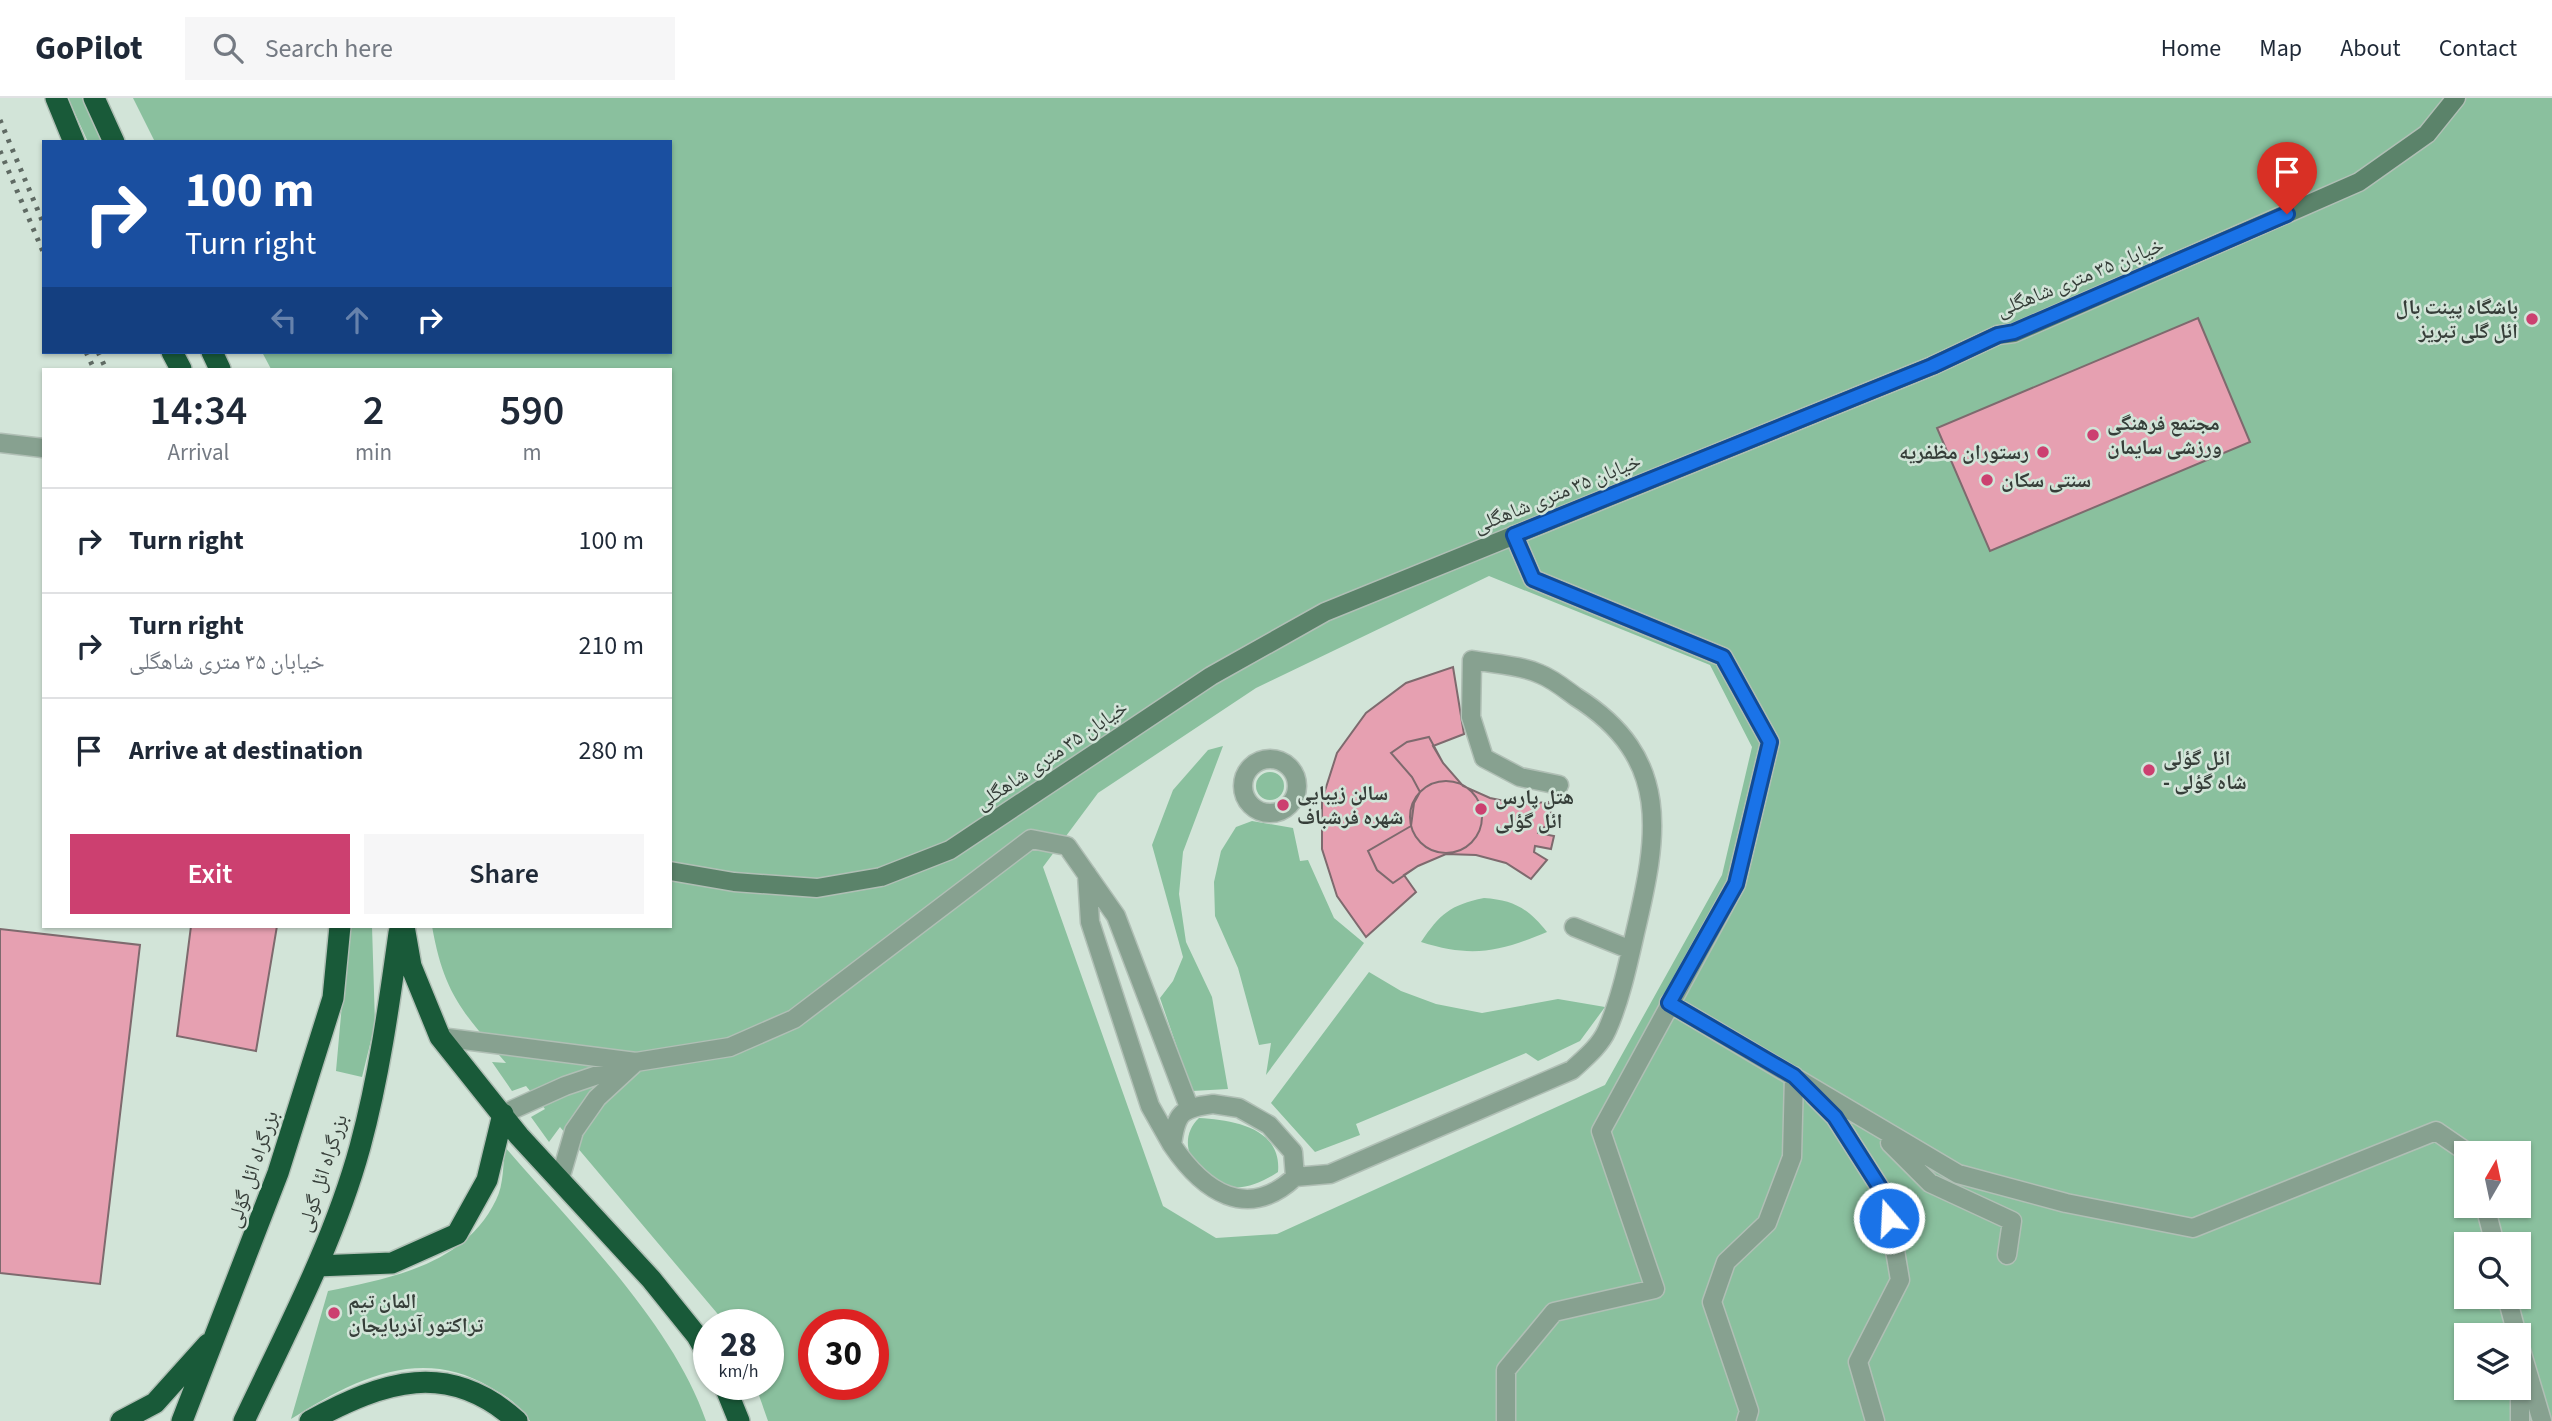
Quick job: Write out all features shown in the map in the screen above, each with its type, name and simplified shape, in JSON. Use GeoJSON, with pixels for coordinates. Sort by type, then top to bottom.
{"type":"FeatureCollection","features":[{"type":"Feature","properties":{"kind":"highway"},"geometry":{"type":"LineString","coordinates":[[56,98],[73,140]]}},
{"type":"Feature","properties":{"kind":"highway"},"geometry":{"type":"LineString","coordinates":[[94,98],[113,140]]}},
{"type":"Feature","properties":{"kind":"highway","name":"بزرگراه ائل گؤلی"},"geometry":{"type":"LineString","coordinates":[[182,1421],[219,1332],[278,1173],[333,998],[340,928]]}},
{"type":"Feature","properties":{"kind":"highway"},"geometry":{"type":"LineString","coordinates":[[402,928],[411,966],[440,1037],[503,1114],[651,1279],[693,1331]]}},
{"type":"Feature","properties":{"kind":"highway","name":"بزرگراه ائل گولی"},"geometry":{"type":"LineString","coordinates":[[244,1421],[317,1266],[359,1149],[384,1039],[402,928]]}},
{"type":"Feature","properties":{"kind":"highway"},"geometry":{"type":"LineString","coordinates":[[317,1266],[392,1263],[457,1234],[486,1180],[503,1114]]}},
{"type":"Feature","properties":{"kind":"highway"},"geometry":{"type":"LineString","coordinates":[[121,1421],[155,1403],[219,1332]]}},
{"type":"Feature","properties":{"kind":"highway"},"geometry":{"type":"LineString","coordinates":[[310,1421],[393,1384],[438,1382],[486,1395],[517,1421]]}},
{"type":"Feature","properties":{"kind":"highway"},"geometry":{"type":"LineString","coordinates":[[730,1400],[739,1421]]}},
{"type":"Feature","properties":{"kind":"street","name":"خیابان ۳۵ متری شاهگلی"},"geometry":{"type":"LineString","coordinates":[[672,871],[734,882],[817,888],[881,877],[950,850],[1211,676],[1325,611],[1932,366],[1998,335],[2014,332],[2359,183],[2427,134],[2456,98]]}},
{"type":"Feature","properties":{"kind":"street"},"geometry":{"type":"LineString","coordinates":[[0,443],[42,448]]}},
{"type":"Feature","properties":{"kind":"street"},"geometry":{"type":"LineString","coordinates":[[1506,1421],[1506,1370],[1554,1312],[1655,1289],[1601,1131],[1736,884],[1770,742],[1723,657],[1533,579],[1514,535]]}},
{"type":"Feature","properties":{"kind":"street"},"geometry":{"type":"LineString","coordinates":[[1087,874],[1090,922],[1150,1106],[1190,1172],[1219,1193],[1252,1199],[1279,1192],[1295,1177],[1330,1174],[1572,1070],[1590,1054],[1607,1031],[1632,950],[1649,874],[1654,834],[1649,793],[1637,754],[1600,712],[1539,673],[1472,660],[1471,717],[1484,758],[1520,777],[1559,785]]}},
{"type":"Feature","properties":{"kind":"street"},"geometry":{"type":"LineString","coordinates":[[503,1114],[565,1086],[636,1062],[730,1047],[794,1019],[1031,839],[1067,846],[1115,916],[1189,1107]]}},
{"type":"Feature","properties":{"kind":"street"},"geometry":{"type":"LineString","coordinates":[[1574,928],[1632,950]]}},
{"type":"Feature","properties":{"kind":"street"},"geometry":{"type":"LineString","coordinates":[[1669,1003],[1958,1174],[2066,1203],[2193,1228],[2436,1131],[2454,1143]]}},
{"type":"Feature","properties":{"kind":"street"},"geometry":{"type":"LineString","coordinates":[[440,1037],[636,1062]]}},
{"type":"Feature","properties":{"kind":"street"},"geometry":{"type":"LineString","coordinates":[[560,1179],[574,1131],[597,1098],[636,1062]]}},
{"type":"Feature","properties":{"kind":"street"},"geometry":{"type":"LineString","coordinates":[[1746,1421],[1749,1411],[1712,1303],[1726,1262],[1767,1223],[1792,1157],[1794,1076]]}},
{"type":"Feature","properties":{"kind":"street"},"geometry":{"type":"LineString","coordinates":[[1794,1076],[1835,1117],[1886,1197],[1900,1280],[1858,1362],[1875,1421]]}},
{"type":"Feature","properties":{"kind":"street"},"geometry":{"type":"LineString","coordinates":[[1172,1145],[1175,1122],[1189,1107],[1213,1104],[1239,1108],[1269,1125],[1293,1152],[1295,1177]]}},
{"type":"Feature","properties":{"kind":"street"},"geometry":{"type":"LineString","coordinates":[[1859,1115],[1930,1182],[2012,1221],[2007,1255]]}},
{"type":"Feature","properties":{"kind":"street"},"geometry":{"type":"LineString","coordinates":[[2531,1384],[2542,1421]]}},
{"type":"Feature","properties":{"kind":"street"},"geometry":{"type":"LineString","coordinates":[[2520,1400],[2521,1421]]}},
{"type":"Feature","properties":{"kind":"green space"},"geometry":{"type":"Polygon","coordinates":[[[68,98],[85,98],[103,140],[87,140],[68,98]]]}},
{"type":"Feature","properties":{"kind":"green space","name":"ائل گؤلی - شاه گؤلی"},"geometry":{"type":"Polygon","coordinates":[[[133,98],[2552,98],[2552,1421],[768,1421],[761,1400],[784,1400],[784,1309],[714,1309],[560,1127],[549,1142],[531,1117],[545,1109],[526,1086],[512,1091],[492,1062],[506,1063],[457,1001],[443,969],[432,928],[672,928],[672,368],[270,368],[263,354],[672,354],[672,140],[154,140],[133,98]],[[1489,576],[1256,688],[1098,793],[1043,867],[1163,1206],[1216,1238],[1277,1234],[1605,1085],[1722,875],[1752,747],[1710,665],[1489,576]]]}},
{"type":"Feature","properties":{"kind":"green space"},"geometry":{"type":"Polygon","coordinates":[[[1223,746],[1183,852],[1179,894],[1186,942],[1212,997],[1228,1089],[1192,1091],[1160,998],[1173,981],[1183,957],[1152,845],[1173,790],[1208,750],[1223,746]]]}},
{"type":"Feature","properties":{"kind":"green space"},"geometry":{"type":"Polygon","coordinates":[[[1270,772],[1280,776],[1284,786],[1280,796],[1270,800],[1260,796],[1256,786],[1260,776],[1270,772]]]}},
{"type":"Feature","properties":{"kind":"green space"},"geometry":{"type":"Polygon","coordinates":[[[1252,821],[1293,828],[1300,861],[1308,860],[1334,918],[1364,943],[1266,1075],[1271,1043],[1259,1045],[1238,968],[1215,916],[1214,882],[1221,851],[1236,827],[1252,821]]]}},
{"type":"Feature","properties":{"kind":"green space"},"geometry":{"type":"Polygon","coordinates":[[[1484,898],[1512,903],[1526,911],[1547,932],[1514,944],[1485,950],[1455,950],[1421,942],[1447,912],[1462,904],[1484,898]]]}},
{"type":"Feature","properties":{"kind":"green space"},"geometry":{"type":"Polygon","coordinates":[[[349,928],[372,928],[375,1024],[362,1077],[336,1071],[349,928]]]}},
{"type":"Feature","properties":{"kind":"green space"},"geometry":{"type":"Polygon","coordinates":[[[1369,972],[1401,991],[1436,1004],[1482,1013],[1558,999],[1605,1007],[1580,1041],[1538,1061],[1526,1053],[1356,1124],[1360,1135],[1315,1152],[1271,1103],[1369,972]]]}},
{"type":"Feature","properties":{"kind":"green space"},"geometry":{"type":"Polygon","coordinates":[[[1199,1118],[1240,1124],[1264,1136],[1277,1157],[1278,1172],[1259,1182],[1239,1187],[1225,1186],[1205,1176],[1188,1149],[1188,1138],[1199,1118]]]}},
{"type":"Feature","properties":{"kind":"green space"},"geometry":{"type":"Polygon","coordinates":[[[505,1147],[590,1242],[645,1312],[670,1348],[690,1384],[693,1400],[697,1400],[706,1421],[530,1421],[508,1398],[464,1375],[438,1369],[413,1368],[363,1381],[291,1419],[328,1291],[401,1274],[446,1254],[466,1240],[482,1222],[499,1194],[505,1147]]]}},
{"type":"Feature","properties":{"kind":"building","name":"مجتمع فرهنگی ورزشی سایمان"},"geometry":{"type":"Polygon","coordinates":[[[2198,318],[2250,442],[1990,551],[1937,428],[2198,318]]]}},
{"type":"Feature","properties":{"kind":"building"},"geometry":{"type":"Polygon","coordinates":[[[1453,667],[1464,734],[1433,746],[1443,763],[1463,786],[1490,798],[1519,804],[1548,802],[1554,826],[1539,828],[1538,833],[1554,836],[1551,849],[1535,846],[1534,852],[1547,860],[1531,879],[1506,863],[1476,855],[1446,854],[1418,866],[1404,875],[1416,892],[1366,937],[1337,896],[1322,849],[1322,800],[1337,753],[1366,713],[1406,683],[1453,667]]]}},
{"type":"Feature","properties":{"kind":"building","name":"هتل پارس ائل گؤلی"},"geometry":{"type":"Polygon","coordinates":[[[1429,737],[1443,763],[1463,786],[1490,798],[1519,804],[1548,802],[1554,826],[1539,828],[1538,833],[1554,836],[1551,849],[1535,846],[1534,852],[1547,860],[1531,879],[1506,863],[1476,855],[1446,854],[1418,866],[1393,883],[1377,870],[1368,851],[1411,826],[1414,803],[1420,792],[1412,777],[1391,753],[1407,742],[1429,737]]]}},
{"type":"Feature","properties":{"kind":"building"},"geometry":{"type":"Polygon","coordinates":[[[1446,781],[1466,787],[1476,797],[1482,817],[1476,837],[1466,847],[1446,853],[1426,847],[1416,837],[1410,817],[1416,797],[1426,787],[1446,781]]]}},
{"type":"Feature","properties":{"kind":"building"},"geometry":{"type":"Polygon","coordinates":[[[191,928],[277,928],[256,1051],[177,1036],[191,928]]]}},
{"type":"Feature","properties":{"kind":"building"},"geometry":{"type":"Polygon","coordinates":[[[0,929],[140,945],[100,1284],[0,1273],[0,929]]]}},
{"type":"Feature","properties":{"kind":"railway"},"geometry":{"type":"LineString","coordinates":[[0,120],[42,220]]}},
{"type":"Feature","properties":{"kind":"railway"},"geometry":{"type":"LineString","coordinates":[[0,151],[42,249]]}},
{"type":"Feature","properties":{"kind":"railway"},"geometry":{"type":"LineString","coordinates":[[87,354],[94,368]]}},
{"type":"Feature","properties":{"kind":"railway"},"geometry":{"type":"LineString","coordinates":[[99,354],[106,368]]}},
{"type":"Feature","properties":{"kind":"place","name":"باشگاه پینت بال ائل گلی تبریز"},"geometry":{"type":"Point","coordinates":[2532,319]}},
{"type":"Feature","properties":{"kind":"place","name":"مجتمع فرهنگی ورزشی سایمان"},"geometry":{"type":"Point","coordinates":[2093,435]}},
{"type":"Feature","properties":{"kind":"place","name":"رستوران مظفریه"},"geometry":{"type":"Point","coordinates":[2043,452]}},
{"type":"Feature","properties":{"kind":"place","name":"سنتی سکان"},"geometry":{"type":"Point","coordinates":[1987,480]}},
{"type":"Feature","properties":{"kind":"place","name":"ائل گؤلی - شاه گؤلی"},"geometry":{"type":"Point","coordinates":[2149,770]}},
{"type":"Feature","properties":{"kind":"place","name":"سالن زیبایی شهره فرشباف"},"geometry":{"type":"Point","coordinates":[1283,805]}},
{"type":"Feature","properties":{"kind":"place","name":"هتل پارس ائل گؤلی"},"geometry":{"type":"Point","coordinates":[1481,809]}},
{"type":"Feature","properties":{"kind":"place","name":"المان تیم تراکتور آذربایجان"},"geometry":{"type":"Point","coordinates":[334,1313]}},
{"type":"Feature","properties":{"kind":"route"},"geometry":{"type":"LineString","coordinates":[[1889,1218],[1886,1197],[1835,1117],[1794,1076],[1669,1003],[1736,884],[1770,742],[1723,657],[1533,579],[1514,535],[1932,366],[1998,335],[2014,332],[2287,214]]}}]}
